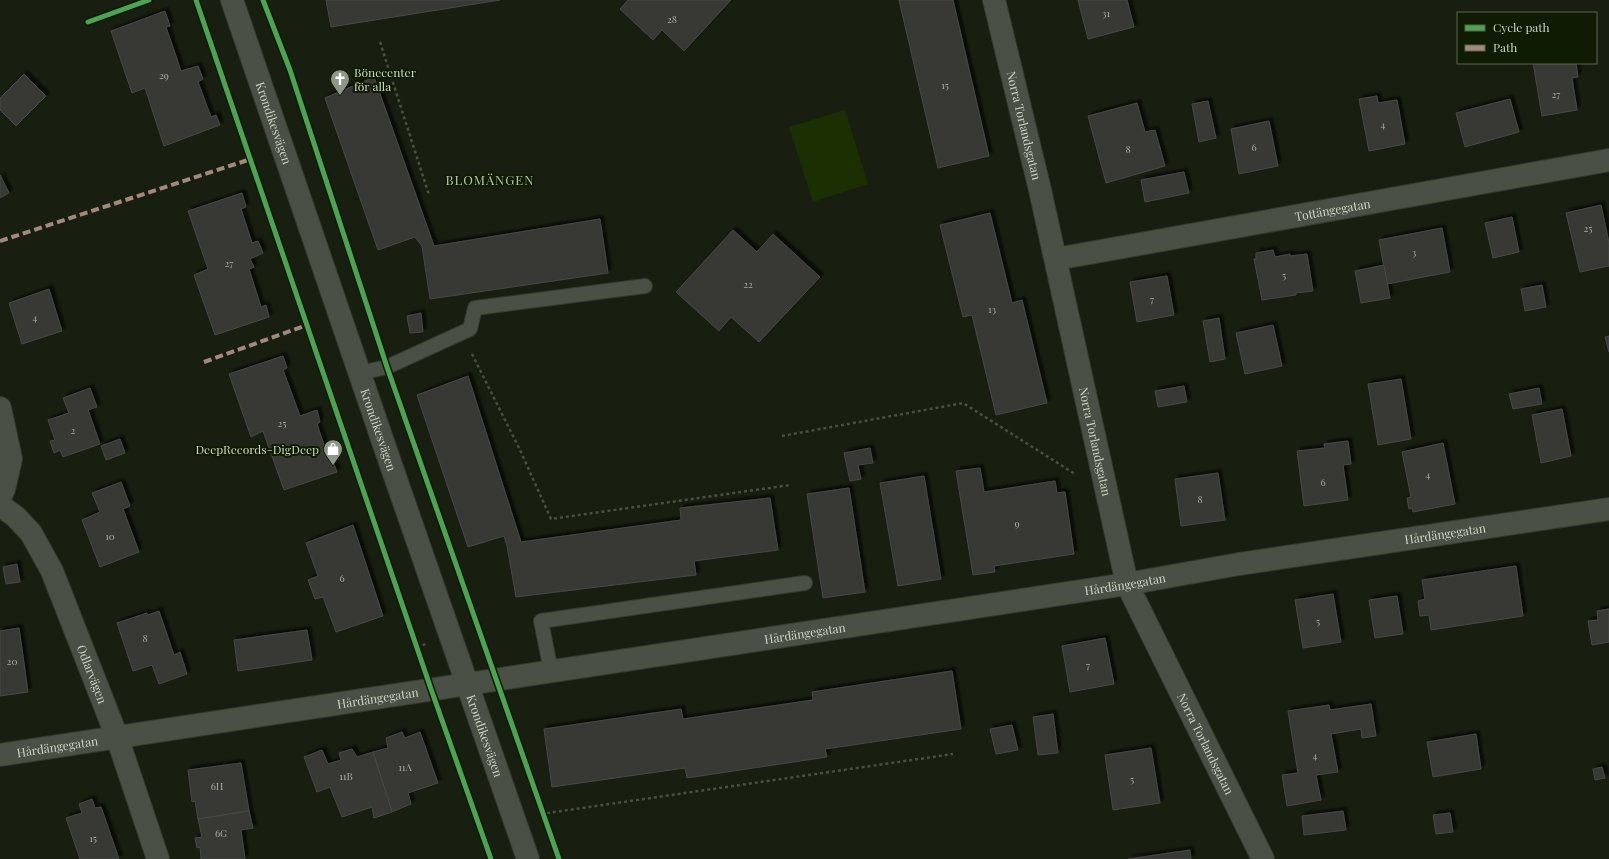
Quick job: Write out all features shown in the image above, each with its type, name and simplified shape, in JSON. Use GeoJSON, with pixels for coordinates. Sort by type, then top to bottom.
{"type":"FeatureCollection","features":[{"type":"Feature","properties":{"kind":"street","name":"Krondikesvägen"},"geometry":{"type":"LineString","coordinates":[[232,0],[528,859]]}},
{"type":"Feature","properties":{"kind":"street","name":"Norra Torlandsgatan"},"geometry":{"type":"LineString","coordinates":[[994,0],[1056,259],[1127,584],[1262,859]]}},
{"type":"Feature","properties":{"kind":"street","name":"Tottängegatan"},"geometry":{"type":"LineString","coordinates":[[1056,259],[1609,160]]}},
{"type":"Feature","properties":{"kind":"street"},"geometry":{"type":"LineString","coordinates":[[0,408],[11,459],[4,489],[0,498]]}},
{"type":"Feature","properties":{"kind":"street","name":"Odlarvägen"},"geometry":{"type":"LineString","coordinates":[[0,505],[16,517],[31,533],[52,571],[117,737],[158,859]]}},
{"type":"Feature","properties":{"kind":"street","name":"Hårdängegatan"},"geometry":{"type":"LineString","coordinates":[[0,755],[1127,584],[1239,564],[1609,509]]}},
{"type":"Feature","properties":{"kind":"lane"},"geometry":{"type":"LineString","coordinates":[[360,372],[387,367],[470,329],[475,308],[645,286]]}},
{"type":"Feature","properties":{"kind":"lane"},"geometry":{"type":"LineString","coordinates":[[551,671],[541,621],[805,583]]}},
{"type":"Feature","properties":{"kind":"path"},"geometry":{"type":"LineString","coordinates":[[380,42],[429,195]]}},
{"type":"Feature","properties":{"kind":"path"},"geometry":{"type":"LineString","coordinates":[[462,333],[520,450],[551,519],[790,485]]}},
{"type":"Feature","properties":{"kind":"path"},"geometry":{"type":"LineString","coordinates":[[782,436],[962,403],[1108,495]]}},
{"type":"Feature","properties":{"kind":"path"},"geometry":{"type":"LineString","coordinates":[[414,640],[431,689]]}},
{"type":"Feature","properties":{"kind":"path"},"geometry":{"type":"LineString","coordinates":[[515,820],[543,813],[953,754]]}},
{"type":"Feature","properties":{"kind":"path"},"geometry":{"type":"LineString","coordinates":[[540,806],[545,820]]}},
{"type":"Feature","properties":{"kind":"green space"},"geometry":{"type":"Polygon","coordinates":[[[845,110],[868,184],[813,202],[789,127],[845,110]]]}},
{"type":"Feature","properties":{"kind":"building"},"geometry":{"type":"Polygon","coordinates":[[[326,0],[500,0],[331,27],[326,0]]]}},
{"type":"Feature","properties":{"kind":"building"},"geometry":{"type":"Polygon","coordinates":[[[628,0],[731,0],[684,51],[662,30],[653,40],[620,9],[628,0]]]}},
{"type":"Feature","properties":{"kind":"building"},"geometry":{"type":"Polygon","coordinates":[[[899,0],[953,0],[989,156],[938,168],[899,0]]]}},
{"type":"Feature","properties":{"kind":"building"},"geometry":{"type":"Polygon","coordinates":[[[1078,0],[1127,0],[1134,27],[1088,39],[1078,0]]]}},
{"type":"Feature","properties":{"kind":"building"},"geometry":{"type":"Polygon","coordinates":[[[165,11],[170,26],[166,27],[181,71],[198,66],[203,79],[198,82],[211,117],[216,115],[220,125],[164,146],[145,88],[132,93],[111,31],[165,11]]]}},
{"type":"Feature","properties":{"kind":"building"},"geometry":{"type":"Polygon","coordinates":[[[1533,64],[1576,64],[1578,77],[1572,78],[1577,110],[1542,116],[1533,64]]]}},
{"type":"Feature","properties":{"kind":"building"},"geometry":{"type":"Polygon","coordinates":[[[24,74],[46,96],[16,126],[0,110],[0,98],[24,74]]]}},
{"type":"Feature","properties":{"kind":"building"},"geometry":{"type":"Polygon","coordinates":[[[374,77],[434,246],[600,219],[608,273],[430,299],[422,246],[415,237],[378,250],[325,98],[374,77]]]}},
{"type":"Feature","properties":{"kind":"building"},"geometry":{"type":"Polygon","coordinates":[[[1377,96],[1378,103],[1397,100],[1405,144],[1369,151],[1359,99],[1377,96]]]}},
{"type":"Feature","properties":{"kind":"building"},"geometry":{"type":"Polygon","coordinates":[[[1510,99],[1519,132],[1465,147],[1456,113],[1510,99]]]}},
{"type":"Feature","properties":{"kind":"building"},"geometry":{"type":"Polygon","coordinates":[[[1208,101],[1216,138],[1199,142],[1192,104],[1208,101]]]}},
{"type":"Feature","properties":{"kind":"building"},"geometry":{"type":"Polygon","coordinates":[[[1137,103],[1145,132],[1155,130],[1165,166],[1106,183],[1088,116],[1137,103]]]}},
{"type":"Feature","properties":{"kind":"building"},"geometry":{"type":"Polygon","coordinates":[[[1269,121],[1278,166],[1239,174],[1231,129],[1269,121]]]}},
{"type":"Feature","properties":{"kind":"building"},"geometry":{"type":"Polygon","coordinates":[[[1184,172],[1189,193],[1145,202],[1141,180],[1184,172]]]}},
{"type":"Feature","properties":{"kind":"building"},"geometry":{"type":"Polygon","coordinates":[[[0,175],[9,193],[0,198],[0,175]]]}},
{"type":"Feature","properties":{"kind":"building"},"geometry":{"type":"Polygon","coordinates":[[[242,193],[246,207],[241,209],[252,243],[258,241],[263,253],[250,259],[254,267],[249,269],[261,307],[266,305],[269,317],[215,335],[194,275],[208,269],[188,211],[242,193]]]}},
{"type":"Feature","properties":{"kind":"building"},"geometry":{"type":"Polygon","coordinates":[[[1601,205],[1609,243],[1609,266],[1580,272],[1566,213],[1601,205]]]}},
{"type":"Feature","properties":{"kind":"building"},"geometry":{"type":"Polygon","coordinates":[[[990,213],[1012,303],[1022,300],[1047,403],[996,415],[972,315],[963,317],[940,225],[990,213]]]}},
{"type":"Feature","properties":{"kind":"building"},"geometry":{"type":"Polygon","coordinates":[[[1512,217],[1519,252],[1493,258],[1485,223],[1512,217]]]}},
{"type":"Feature","properties":{"kind":"building"},"geometry":{"type":"Polygon","coordinates":[[[1442,228],[1450,272],[1387,284],[1379,240],[1442,228]]]}},
{"type":"Feature","properties":{"kind":"building"},"geometry":{"type":"Polygon","coordinates":[[[733,230],[757,252],[773,234],[820,277],[759,342],[731,317],[719,331],[676,292],[733,230]]]}},
{"type":"Feature","properties":{"kind":"building"},"geometry":{"type":"Polygon","coordinates":[[[1273,250],[1275,257],[1290,254],[1290,256],[1307,254],[1313,291],[1262,300],[1254,259],[1256,259],[1256,253],[1273,250]]]}},
{"type":"Feature","properties":{"kind":"building"},"geometry":{"type":"Polygon","coordinates":[[[1384,265],[1390,298],[1361,303],[1355,271],[1384,265]]]}},
{"type":"Feature","properties":{"kind":"building"},"geometry":{"type":"Polygon","coordinates":[[[1167,276],[1174,315],[1137,322],[1130,282],[1167,276]]]}},
{"type":"Feature","properties":{"kind":"building"},"geometry":{"type":"Polygon","coordinates":[[[1542,285],[1546,307],[1525,311],[1521,289],[1542,285]]]}},
{"type":"Feature","properties":{"kind":"building"},"geometry":{"type":"Polygon","coordinates":[[[49,289],[62,331],[22,344],[9,303],[49,289]]]}},
{"type":"Feature","properties":{"kind":"building"},"geometry":{"type":"Polygon","coordinates":[[[421,313],[423,332],[410,333],[407,316],[421,313]]]}},
{"type":"Feature","properties":{"kind":"building"},"geometry":{"type":"Polygon","coordinates":[[[1219,318],[1225,359],[1210,362],[1203,321],[1219,318]]]}},
{"type":"Feature","properties":{"kind":"building"},"geometry":{"type":"Polygon","coordinates":[[[1273,325],[1282,366],[1245,374],[1236,333],[1273,325]]]}},
{"type":"Feature","properties":{"kind":"building"},"geometry":{"type":"Polygon","coordinates":[[[1609,336],[1609,352],[1605,337],[1609,336]]]}},
{"type":"Feature","properties":{"kind":"building"},"geometry":{"type":"Polygon","coordinates":[[[283,356],[287,368],[283,370],[300,416],[317,410],[320,422],[317,424],[329,460],[332,459],[337,472],[284,490],[263,431],[251,437],[229,374],[283,356]]]}},
{"type":"Feature","properties":{"kind":"building"},"geometry":{"type":"Polygon","coordinates":[[[468,376],[521,542],[681,520],[680,508],[770,498],[778,550],[694,561],[696,575],[516,597],[504,536],[468,547],[417,395],[468,376]]]}},
{"type":"Feature","properties":{"kind":"building"},"geometry":{"type":"Polygon","coordinates":[[[1401,379],[1411,439],[1378,445],[1368,384],[1401,379]]]}},
{"type":"Feature","properties":{"kind":"building"},"geometry":{"type":"Polygon","coordinates":[[[1184,386],[1187,402],[1158,407],[1155,391],[1184,386]]]}},
{"type":"Feature","properties":{"kind":"building"},"geometry":{"type":"Polygon","coordinates":[[[90,388],[97,407],[88,410],[100,444],[63,457],[60,450],[54,453],[50,441],[55,440],[48,420],[69,413],[63,398],[90,388]]]}},
{"type":"Feature","properties":{"kind":"building"},"geometry":{"type":"Polygon","coordinates":[[[1539,388],[1542,404],[1513,409],[1509,394],[1539,388]]]}},
{"type":"Feature","properties":{"kind":"building"},"geometry":{"type":"Polygon","coordinates":[[[1562,409],[1571,456],[1541,463],[1532,415],[1562,409]]]}},
{"type":"Feature","properties":{"kind":"building"},"geometry":{"type":"Polygon","coordinates":[[[120,439],[125,453],[106,460],[101,446],[120,439]]]}},
{"type":"Feature","properties":{"kind":"building"},"geometry":{"type":"Polygon","coordinates":[[[1348,441],[1351,464],[1343,465],[1348,500],[1304,506],[1297,451],[1325,448],[1324,444],[1348,441]]]}},
{"type":"Feature","properties":{"kind":"building"},"geometry":{"type":"Polygon","coordinates":[[[1443,443],[1455,504],[1413,512],[1412,508],[1409,509],[1407,498],[1411,497],[1402,452],[1443,443]]]}},
{"type":"Feature","properties":{"kind":"building"},"geometry":{"type":"Polygon","coordinates":[[[870,448],[873,463],[858,465],[861,479],[850,481],[844,453],[870,448]]]}},
{"type":"Feature","properties":{"kind":"building"},"geometry":{"type":"Polygon","coordinates":[[[980,468],[984,492],[1055,481],[1057,493],[1065,492],[1074,554],[994,566],[995,572],[973,575],[956,471],[980,468]]]}},
{"type":"Feature","properties":{"kind":"building"},"geometry":{"type":"Polygon","coordinates":[[[1218,473],[1225,520],[1181,526],[1175,479],[1218,473]]]}},
{"type":"Feature","properties":{"kind":"building"},"geometry":{"type":"Polygon","coordinates":[[[924,476],[941,579],[898,586],[880,483],[924,476]]]}},
{"type":"Feature","properties":{"kind":"building"},"geometry":{"type":"Polygon","coordinates":[[[121,482],[130,506],[123,509],[139,552],[100,567],[82,520],[100,512],[92,493],[121,482]]]}},
{"type":"Feature","properties":{"kind":"building"},"geometry":{"type":"Polygon","coordinates":[[[849,488],[865,592],[823,598],[807,494],[849,488]]]}},
{"type":"Feature","properties":{"kind":"building"},"geometry":{"type":"Polygon","coordinates":[[[353,525],[383,616],[336,632],[323,597],[315,599],[308,580],[318,576],[306,543],[353,525]]]}},
{"type":"Feature","properties":{"kind":"building"},"geometry":{"type":"Polygon","coordinates":[[[17,564],[20,582],[6,584],[3,567],[17,564]]]}},
{"type":"Feature","properties":{"kind":"building"},"geometry":{"type":"Polygon","coordinates":[[[1516,566],[1523,616],[1431,630],[1429,615],[1420,616],[1418,601],[1425,599],[1422,580],[1516,566]]]}},
{"type":"Feature","properties":{"kind":"building"},"geometry":{"type":"Polygon","coordinates":[[[1333,594],[1341,642],[1303,648],[1295,600],[1333,594]]]}},
{"type":"Feature","properties":{"kind":"building"},"geometry":{"type":"Polygon","coordinates":[[[1397,596],[1403,634],[1375,638],[1369,600],[1397,596]]]}},
{"type":"Feature","properties":{"kind":"building"},"geometry":{"type":"Polygon","coordinates":[[[1609,609],[1609,642],[1592,645],[1588,621],[1598,620],[1597,611],[1609,609]]]}},
{"type":"Feature","properties":{"kind":"building"},"geometry":{"type":"Polygon","coordinates":[[[159,611],[174,655],[180,652],[187,674],[159,684],[152,665],[133,671],[117,623],[147,613],[148,615],[159,611]]]}},
{"type":"Feature","properties":{"kind":"building"},"geometry":{"type":"Polygon","coordinates":[[[19,628],[28,692],[0,696],[0,631],[19,628]]]}},
{"type":"Feature","properties":{"kind":"building"},"geometry":{"type":"Polygon","coordinates":[[[307,630],[312,660],[238,671],[234,640],[307,630]]]}},
{"type":"Feature","properties":{"kind":"building"},"geometry":{"type":"Polygon","coordinates":[[[1105,638],[1114,684],[1070,692],[1062,646],[1105,638]]]}},
{"type":"Feature","properties":{"kind":"building"},"geometry":{"type":"Polygon","coordinates":[[[952,671],[961,729],[825,749],[827,757],[687,778],[685,768],[552,787],[544,729],[681,709],[683,719],[813,700],[812,692],[952,671]]]}},
{"type":"Feature","properties":{"kind":"building"},"geometry":{"type":"Polygon","coordinates":[[[1371,704],[1376,736],[1362,738],[1361,729],[1331,734],[1338,772],[1316,775],[1321,800],[1287,806],[1282,775],[1298,773],[1288,711],[1329,705],[1330,710],[1371,704]]]}},
{"type":"Feature","properties":{"kind":"building"},"geometry":{"type":"Polygon","coordinates":[[[1053,714],[1058,753],[1038,755],[1033,717],[1053,714]]]}},
{"type":"Feature","properties":{"kind":"building"},"geometry":{"type":"Polygon","coordinates":[[[1012,725],[1018,750],[996,754],[990,729],[1012,725]]]}},
{"type":"Feature","properties":{"kind":"building"},"geometry":{"type":"Polygon","coordinates":[[[402,732],[405,738],[420,732],[438,783],[408,793],[411,804],[392,812],[373,752],[388,748],[386,738],[402,732]]]}},
{"type":"Feature","properties":{"kind":"building"},"geometry":{"type":"Polygon","coordinates":[[[1476,734],[1481,769],[1433,777],[1427,742],[1476,734]]]}},
{"type":"Feature","properties":{"kind":"building"},"geometry":{"type":"Polygon","coordinates":[[[1151,748],[1160,803],[1113,810],[1105,755],[1151,748]]]}},
{"type":"Feature","properties":{"kind":"building"},"geometry":{"type":"Polygon","coordinates":[[[352,749],[357,757],[373,752],[392,812],[374,818],[372,807],[342,817],[330,787],[317,792],[304,757],[322,750],[328,764],[341,760],[339,753],[352,749]]]}},
{"type":"Feature","properties":{"kind":"building"},"geometry":{"type":"Polygon","coordinates":[[[241,763],[249,811],[198,819],[195,801],[192,802],[188,770],[241,763]]]}},
{"type":"Feature","properties":{"kind":"building"},"geometry":{"type":"Polygon","coordinates":[[[1602,767],[1605,778],[1595,780],[1593,769],[1602,767]]]}},
{"type":"Feature","properties":{"kind":"building"},"geometry":{"type":"Polygon","coordinates":[[[92,799],[95,808],[101,807],[119,859],[80,859],[66,818],[82,813],[79,804],[92,799]]]}},
{"type":"Feature","properties":{"kind":"building"},"geometry":{"type":"Polygon","coordinates":[[[249,811],[253,828],[241,830],[245,859],[201,859],[200,847],[197,848],[195,838],[202,837],[198,819],[249,811]]]}},
{"type":"Feature","properties":{"kind":"building"},"geometry":{"type":"Polygon","coordinates":[[[1343,811],[1346,830],[1304,835],[1302,816],[1343,811]]]}},
{"type":"Feature","properties":{"kind":"building"},"geometry":{"type":"Polygon","coordinates":[[[1450,813],[1453,832],[1436,834],[1433,815],[1450,813]]]}},
{"type":"Feature","properties":{"kind":"building"},"geometry":{"type":"Polygon","coordinates":[[[1190,850],[1191,859],[1128,859],[1190,850]]]}},
{"type":"Feature","properties":{"kind":"marked path"},"geometry":{"type":"LineString","coordinates":[[0,241],[251,159]]}},
{"type":"Feature","properties":{"kind":"marked path"},"geometry":{"type":"LineString","coordinates":[[204,362],[307,325]]}},
{"type":"Feature","properties":{"kind":"cycle path"},"geometry":{"type":"LineString","coordinates":[[88,22],[149,0]]}},
{"type":"Feature","properties":{"kind":"cycle path"},"geometry":{"type":"LineString","coordinates":[[196,0],[431,689],[491,859]]}},
{"type":"Feature","properties":{"kind":"cycle path"},"geometry":{"type":"LineString","coordinates":[[263,0],[290,70],[387,367],[559,859]]}},
{"type":"Feature","properties":{"kind":"place","name":"Bönecenter för alla"},"geometry":{"type":"Point","coordinates":[340,96]}},
{"type":"Feature","properties":{"kind":"place","name":"DeepRecords-DigDeep"},"geometry":{"type":"Point","coordinates":[333,466]}},
{"type":"Feature","properties":{"kind":"district","name":"BLOMÄNGEN"},"geometry":{"type":"Point","coordinates":[490,179]}}]}
